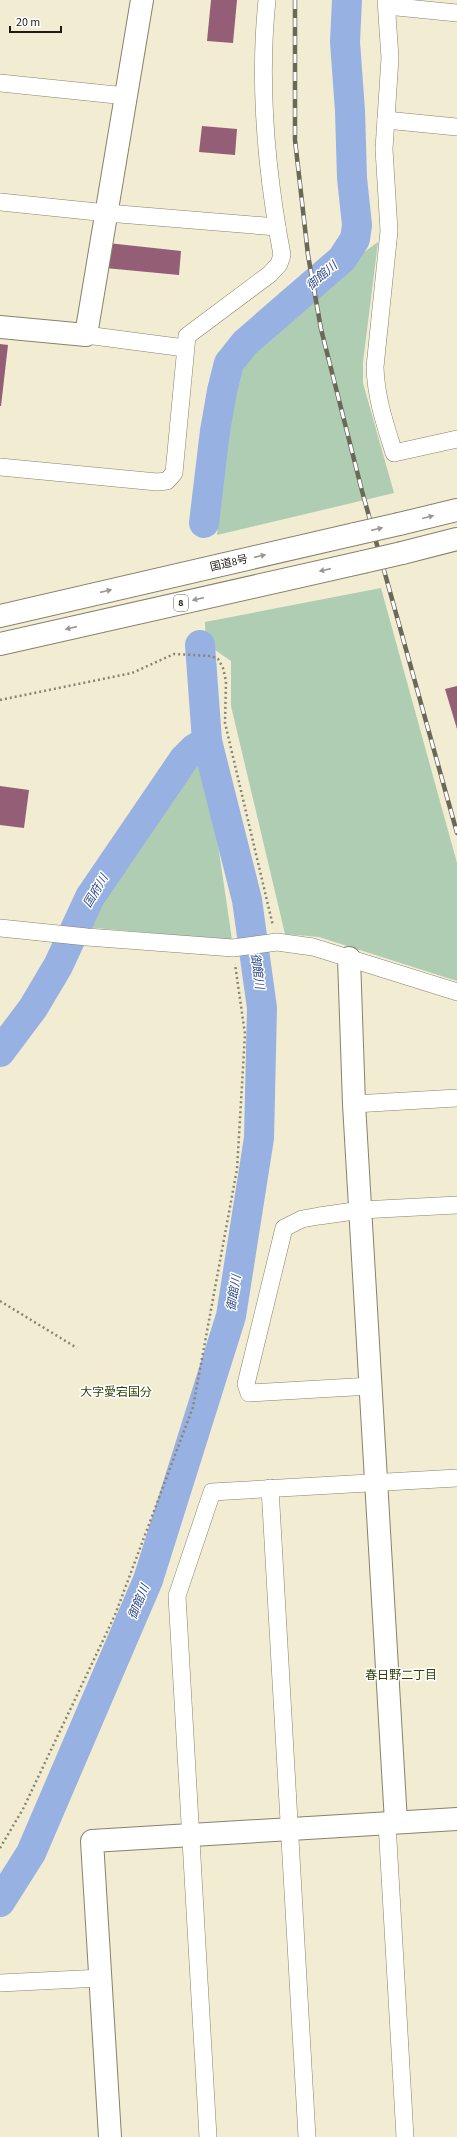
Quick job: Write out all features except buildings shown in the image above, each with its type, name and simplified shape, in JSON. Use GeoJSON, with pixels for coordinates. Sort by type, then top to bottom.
{"type":"FeatureCollection","features":[{"type":"Feature","properties":{"kind":"main road"},"geometry":{"type":"LineString","coordinates":[[0,327],[86,336],[142,0]]}},
{"type":"Feature","properties":{"kind":"main road","name":"国道8号"},"geometry":{"type":"LineString","coordinates":[[0,616],[457,510]]}},
{"type":"Feature","properties":{"kind":"main road","name":"8"},"geometry":{"type":"LineString","coordinates":[[0,644],[363,562],[457,539]]}},
{"type":"Feature","properties":{"kind":"main road"},"geometry":{"type":"LineString","coordinates":[[349,958],[354,1104],[371,1386],[392,1822]]}},
{"type":"Feature","properties":{"kind":"main road"},"geometry":{"type":"LineString","coordinates":[[110,2137],[92,1841],[457,1819]]}},
{"type":"Feature","properties":{"kind":"street"},"geometry":{"type":"LineString","coordinates":[[0,467],[157,482],[167,481],[174,474],[187,336],[270,274],[279,264],[282,255],[263,121],[264,29],[267,0]]}},
{"type":"Feature","properties":{"kind":"street"},"geometry":{"type":"LineString","coordinates":[[457,13],[387,3],[390,58],[384,149],[389,231],[375,367],[379,408],[394,453],[457,439]]}},
{"type":"Feature","properties":{"kind":"street"},"geometry":{"type":"LineString","coordinates":[[0,84],[126,96]]}},
{"type":"Feature","properties":{"kind":"street"},"geometry":{"type":"LineString","coordinates":[[386,120],[457,127]]}},
{"type":"Feature","properties":{"kind":"street"},"geometry":{"type":"LineString","coordinates":[[0,202],[277,228]]}},
{"type":"Feature","properties":{"kind":"street"},"geometry":{"type":"LineString","coordinates":[[86,336],[185,348]]}},
{"type":"Feature","properties":{"kind":"street"},"geometry":{"type":"LineString","coordinates":[[0,928],[51,934],[233,948],[277,942],[313,947],[457,992]]}},
{"type":"Feature","properties":{"kind":"street"},"geometry":{"type":"LineString","coordinates":[[354,1104],[457,1098]]}},
{"type":"Feature","properties":{"kind":"street"},"geometry":{"type":"LineString","coordinates":[[371,1386],[249,1393],[246,1384],[284,1228],[302,1219],[361,1210],[457,1205]]}},
{"type":"Feature","properties":{"kind":"street"},"geometry":{"type":"LineString","coordinates":[[208,2137],[177,1596],[212,1492],[457,1478]]}},
{"type":"Feature","properties":{"kind":"street"},"geometry":{"type":"LineString","coordinates":[[270,1488],[307,2137]]}},
{"type":"Feature","properties":{"kind":"street"},"geometry":{"type":"LineString","coordinates":[[392,1822],[405,2137]]}},
{"type":"Feature","properties":{"kind":"street"},"geometry":{"type":"LineString","coordinates":[[0,1983],[101,1978]]}},
{"type":"Feature","properties":{"kind":"path"},"geometry":{"type":"LineString","coordinates":[[0,700],[132,673],[174,654],[211,656],[218,659],[223,668],[226,681],[225,723],[277,942]]}},
{"type":"Feature","properties":{"kind":"path"},"geometry":{"type":"LineString","coordinates":[[0,1848],[23,1809],[115,1615],[193,1407],[237,1169],[245,1034],[233,948]]}},
{"type":"Feature","properties":{"kind":"path"},"geometry":{"type":"LineString","coordinates":[[0,1301],[77,1348]]}},
{"type":"Feature","properties":{"kind":"green space"},"geometry":{"type":"Polygon","coordinates":[[[378,242],[363,362],[363,383],[394,493],[217,535],[225,438],[236,372],[259,342],[349,263],[378,242]]]}},
{"type":"Feature","properties":{"kind":"green space"},"geometry":{"type":"Polygon","coordinates":[[[381,588],[457,863],[457,981],[319,937],[285,934],[231,706],[231,661],[215,650],[206,648],[205,622],[381,588]]]}},
{"type":"Feature","properties":{"kind":"green space"},"geometry":{"type":"Polygon","coordinates":[[[197,762],[206,767],[208,776],[232,940],[84,927],[180,774],[188,765],[197,762]]]}},
{"type":"Feature","properties":{"kind":"waterway","name":"御館川"},"geometry":{"type":"LineString","coordinates":[[204,523],[215,431],[222,391],[229,363],[245,343],[342,259],[355,239],[357,225],[352,178],[350,111],[345,42],[347,0]]}},
{"type":"Feature","properties":{"kind":"waterway","name":"御館川"},"geometry":{"type":"LineString","coordinates":[[0,1902],[31,1853],[148,1580],[231,1316],[259,1138],[262,1008],[247,900],[207,741],[200,645]]}},
{"type":"Feature","properties":{"kind":"waterway","name":"国府川"},"geometry":{"type":"LineString","coordinates":[[0,1052],[33,1008],[58,966],[90,897],[184,759],[194,749],[207,741]]}},
{"type":"Feature","properties":{"kind":"railway"},"geometry":{"type":"LineString","coordinates":[[295,0],[295,140],[308,255],[321,329],[362,491],[457,833]]}},
{"type":"Feature","properties":{"kind":"district","name":"大字愛宕国分"},"geometry":{"type":"Point","coordinates":[116,1392]}},
{"type":"Feature","properties":{"kind":"district","name":"春日野二丁目"},"geometry":{"type":"Point","coordinates":[401,1675]}}]}
